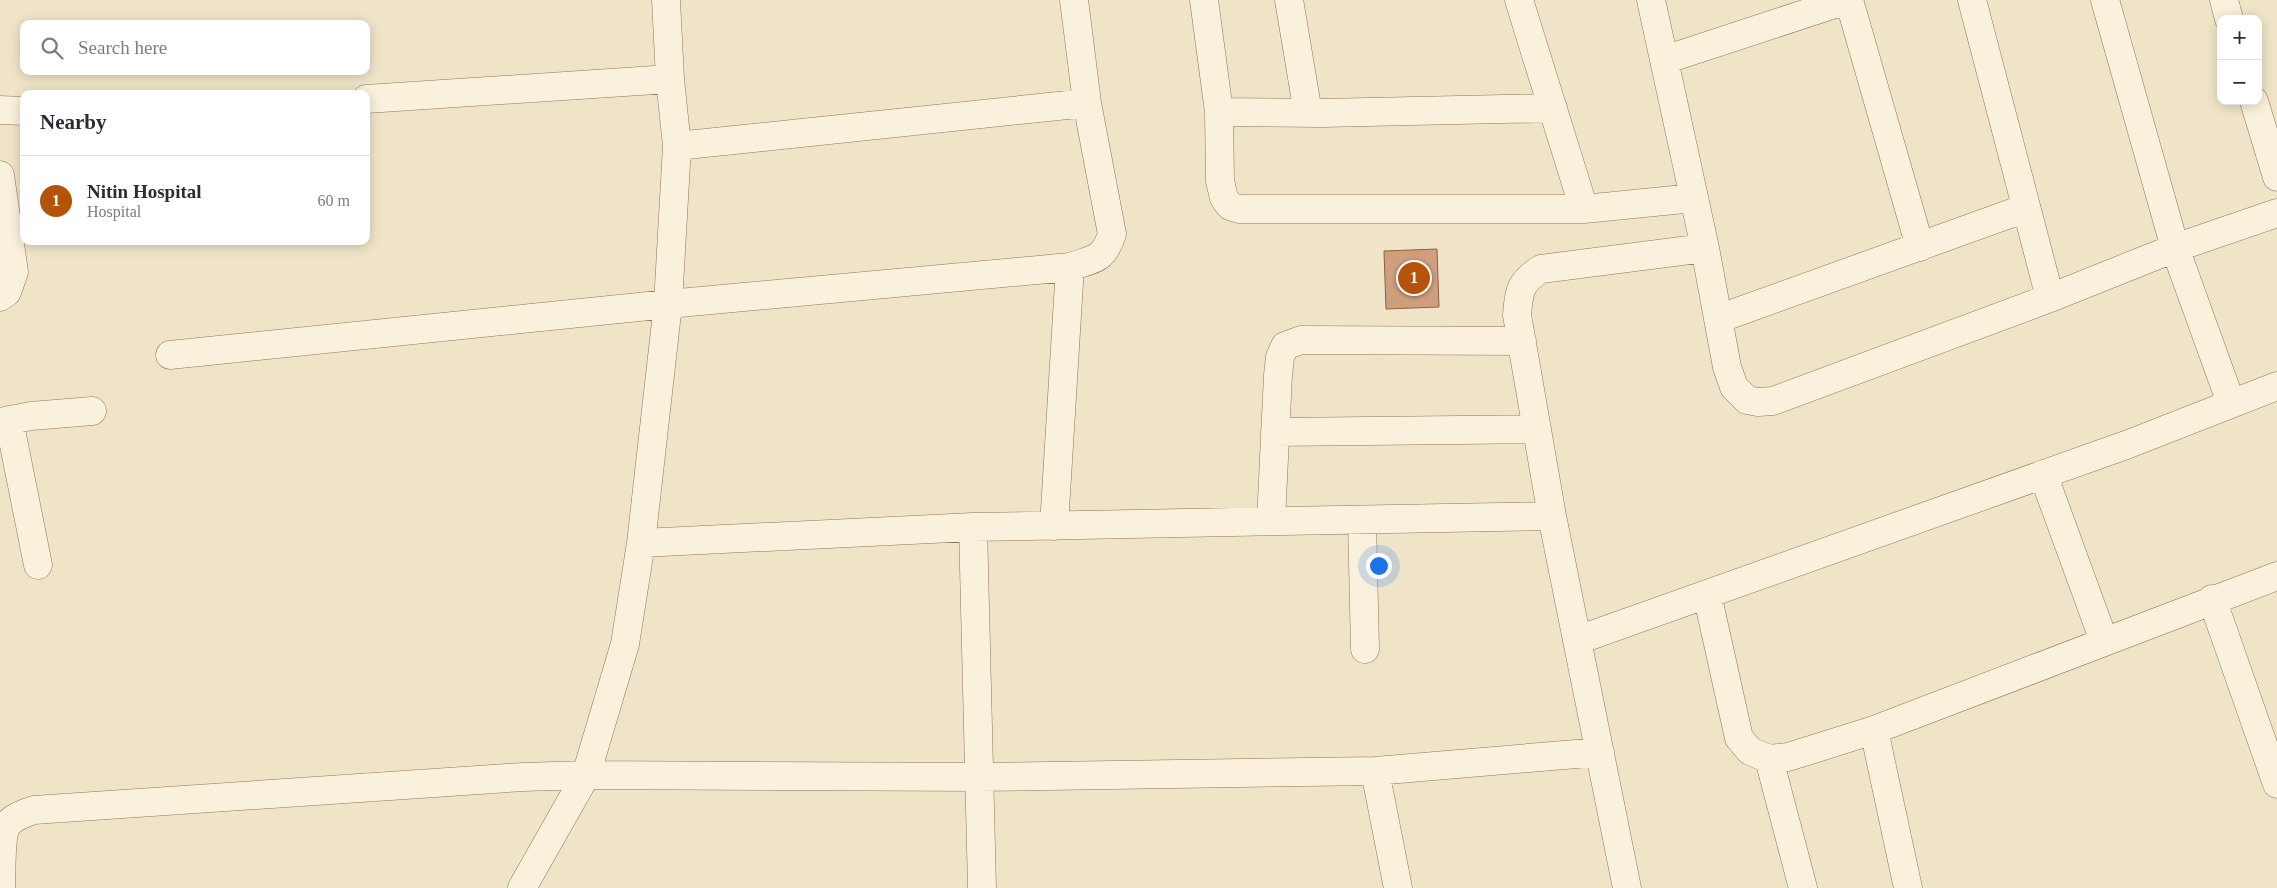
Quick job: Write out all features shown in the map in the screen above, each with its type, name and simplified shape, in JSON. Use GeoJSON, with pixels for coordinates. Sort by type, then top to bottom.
{"type":"FeatureCollection","features":[{"type":"Feature","properties":{"kind":"street"},"geometry":{"type":"LineString","coordinates":[[522,888],[586,775],[625,644],[641,543],[668,304],[678,146],[670,79],[666,0]]}},
{"type":"Feature","properties":{"kind":"street"},"geometry":{"type":"LineString","coordinates":[[170,355],[668,304],[1070,267],[1097,258],[1107,250],[1112,234],[1087,103],[1074,0]]}},
{"type":"Feature","properties":{"kind":"street"},"geometry":{"type":"LineString","coordinates":[[1204,0],[1219,112],[1220,182],[1224,198],[1230,206],[1239,209],[1584,209],[1694,198]]}},
{"type":"Feature","properties":{"kind":"street"},"geometry":{"type":"LineString","coordinates":[[1289,0],[1308,112]]}},
{"type":"Feature","properties":{"kind":"street"},"geometry":{"type":"LineString","coordinates":[[1519,0],[1584,209]]}},
{"type":"Feature","properties":{"kind":"street"},"geometry":{"type":"LineString","coordinates":[[1651,0],[1705,248],[1727,367],[1734,387],[1748,400],[1758,402],[1774,401],[2050,298],[2175,248],[2277,213]]}},
{"type":"Feature","properties":{"kind":"street"},"geometry":{"type":"LineString","coordinates":[[1664,60],[1848,0],[1920,247]]}},
{"type":"Feature","properties":{"kind":"street"},"geometry":{"type":"LineString","coordinates":[[1972,0],[2050,298]]}},
{"type":"Feature","properties":{"kind":"street"},"geometry":{"type":"LineString","coordinates":[[2104,0],[2175,248],[2231,403]]}},
{"type":"Feature","properties":{"kind":"street"},"geometry":{"type":"LineString","coordinates":[[2224,0],[2228,15]]}},
{"type":"Feature","properties":{"kind":"street"},"geometry":{"type":"LineString","coordinates":[[370,100],[670,79]]}},
{"type":"Feature","properties":{"kind":"street"},"geometry":{"type":"LineString","coordinates":[[678,146],[1087,103]]}},
{"type":"Feature","properties":{"kind":"street"},"geometry":{"type":"LineString","coordinates":[[2255,105],[2277,177]]}},
{"type":"Feature","properties":{"kind":"street"},"geometry":{"type":"LineString","coordinates":[[1219,112],[1553,108]]}},
{"type":"Feature","properties":{"kind":"street"},"geometry":{"type":"LineString","coordinates":[[0,110],[20,111]]}},
{"type":"Feature","properties":{"kind":"street"},"geometry":{"type":"LineString","coordinates":[[0,176],[14,272],[6,292],[0,297]]}},
{"type":"Feature","properties":{"kind":"street"},"geometry":{"type":"LineString","coordinates":[[1718,319],[2026,208]]}},
{"type":"Feature","properties":{"kind":"street"},"geometry":{"type":"LineString","coordinates":[[1627,888],[1552,516],[1517,315],[1519,294],[1527,278],[1541,269],[1705,248]]}},
{"type":"Feature","properties":{"kind":"street"},"geometry":{"type":"LineString","coordinates":[[1054,526],[1070,267]]}},
{"type":"Feature","properties":{"kind":"street"},"geometry":{"type":"LineString","coordinates":[[1271,521],[1280,357],[1285,346],[1301,340],[1522,341]]}},
{"type":"Feature","properties":{"kind":"street"},"geometry":{"type":"LineString","coordinates":[[1578,640],[2126,445],[2277,386]]}},
{"type":"Feature","properties":{"kind":"street"},"geometry":{"type":"LineString","coordinates":[[38,565],[4,421],[31,416],[92,411]]}},
{"type":"Feature","properties":{"kind":"street"},"geometry":{"type":"LineString","coordinates":[[1275,432],[1537,429]]}},
{"type":"Feature","properties":{"kind":"street"},"geometry":{"type":"LineString","coordinates":[[2043,474],[2104,641]]}},
{"type":"Feature","properties":{"kind":"street"},"geometry":{"type":"LineString","coordinates":[[641,543],[973,527],[1552,516]]}},
{"type":"Feature","properties":{"kind":"street"},"geometry":{"type":"LineString","coordinates":[[1362,520],[1365,649]]}},
{"type":"Feature","properties":{"kind":"street"},"geometry":{"type":"LineString","coordinates":[[973,527],[982,888]]}},
{"type":"Feature","properties":{"kind":"street"},"geometry":{"type":"LineString","coordinates":[[1707,594],[1739,738],[1750,751],[1769,759],[1788,757],[1874,730],[2212,599],[2277,576]]}},
{"type":"Feature","properties":{"kind":"street"},"geometry":{"type":"LineString","coordinates":[[2212,599],[2277,784]]}},
{"type":"Feature","properties":{"kind":"street"},"geometry":{"type":"LineString","coordinates":[[1874,730],[1908,888]]}},
{"type":"Feature","properties":{"kind":"street"},"geometry":{"type":"LineString","coordinates":[[1,888],[3,834],[6,825],[22,814],[34,810],[523,776],[978,777],[1375,771],[1600,752]]}},
{"type":"Feature","properties":{"kind":"street"},"geometry":{"type":"LineString","coordinates":[[1769,759],[1803,888]]}},
{"type":"Feature","properties":{"kind":"street"},"geometry":{"type":"LineString","coordinates":[[1375,771],[1398,888]]}},
{"type":"Feature","properties":{"kind":"building"},"geometry":{"type":"Polygon","coordinates":[[[1437,249],[1439,307],[1386,309],[1384,251],[1437,249]]]}},
{"type":"Feature","properties":{"kind":"place","name":"Nitin Hospital"},"geometry":{"type":"Point","coordinates":[1414,278]}}]}
